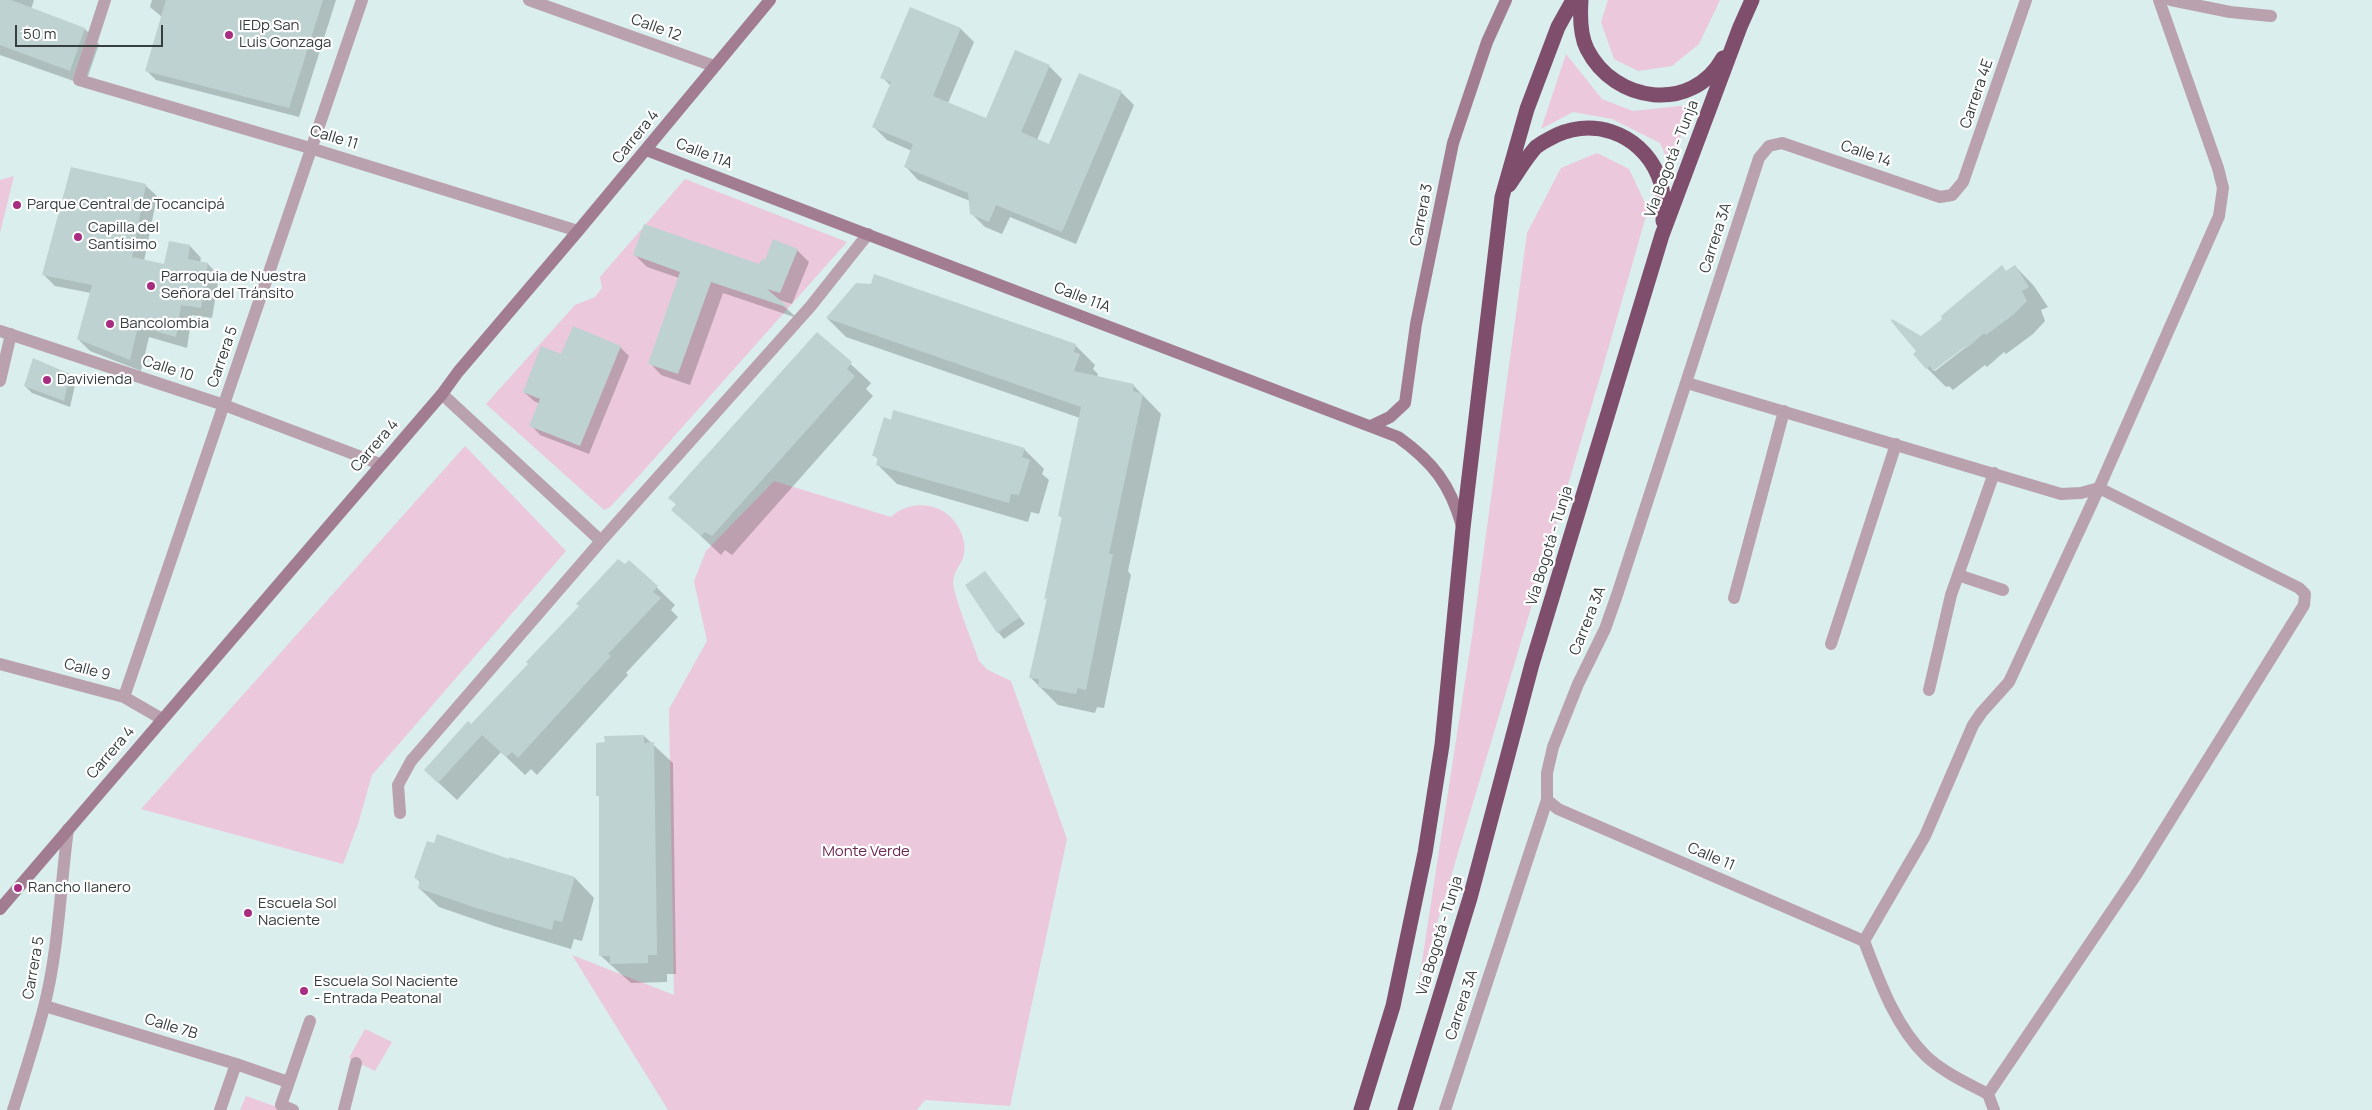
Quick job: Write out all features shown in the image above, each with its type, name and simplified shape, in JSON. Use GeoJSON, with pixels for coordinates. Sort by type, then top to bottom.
{"type":"FeatureCollection","features":[{"type":"Feature","properties":{"kind":"highway","name":"Vía Bogotá - Tunja"},"geometry":{"type":"LineString","coordinates":[[1361,1110],[1393,1006],[1425,853],[1442,746],[1463,528],[1502,197],[1526,109],[1558,27],[1573,0]]}},
{"type":"Feature","properties":{"kind":"highway"},"geometry":{"type":"LineString","coordinates":[[1580,0],[1580,21],[1586,47],[1600,70],[1621,86],[1647,95],[1674,94],[1699,84],[1718,66],[1740,27]]}},
{"type":"Feature","properties":{"kind":"highway","name":"Vía Bogotá - Tunja"},"geometry":{"type":"LineString","coordinates":[[1406,1110],[1470,898],[1532,664],[1662,234],[1740,27],[1752,0]]}},
{"type":"Feature","properties":{"kind":"highway"},"geometry":{"type":"LineString","coordinates":[[1502,197],[1537,146],[1562,131],[1591,127],[1620,134],[1643,151],[1659,176],[1664,204],[1662,234]]}},
{"type":"Feature","properties":{"kind":"street","name":"Calle 11"},"geometry":{"type":"LineString","coordinates":[[105,0],[79,80],[310,148],[578,231]]}},
{"type":"Feature","properties":{"kind":"street","name":"Carrera 5"},"geometry":{"type":"LineString","coordinates":[[124,697],[362,0]]}},
{"type":"Feature","properties":{"kind":"street","name":"Calle 12"},"geometry":{"type":"LineString","coordinates":[[529,0],[714,66]]}},
{"type":"Feature","properties":{"kind":"street","name":"Carrera 4"},"geometry":{"type":"LineString","coordinates":[[0,909],[442,394],[458,372],[770,0]]}},
{"type":"Feature","properties":{"kind":"street","name":"Carrera 3"},"geometry":{"type":"LineString","coordinates":[[1371,426],[1390,416],[1405,403],[1416,324],[1453,143],[1487,42],[1506,0]]}},
{"type":"Feature","properties":{"kind":"street","name":"Carrera 4E"},"geometry":{"type":"LineString","coordinates":[[1952,195],[1963,182],[2026,0]]}},
{"type":"Feature","properties":{"kind":"street"},"geometry":{"type":"LineString","coordinates":[[1994,1110],[1988,1094],[1946,1071],[1926,1055],[1914,1042],[1900,1020],[1864,941],[1925,836],[1973,725],[2009,682],[2099,488],[2219,216],[2223,188],[2218,168],[2159,0]]}},
{"type":"Feature","properties":{"kind":"street"},"geometry":{"type":"LineString","coordinates":[[2170,0],[2230,12],[2271,16]]}},
{"type":"Feature","properties":{"kind":"street","name":"Calle 14"},"geometry":{"type":"LineString","coordinates":[[1770,146],[1782,143],[1940,197],[1952,195]]}},
{"type":"Feature","properties":{"kind":"street","name":"Carrera 3A"},"geometry":{"type":"LineString","coordinates":[[1445,1110],[1547,800],[1547,773],[1553,747],[1578,684],[1604,629],[1687,383],[1759,158],[1770,146]]}},
{"type":"Feature","properties":{"kind":"street","name":"Calle 11A"},"geometry":{"type":"LineString","coordinates":[[646,150],[1398,437],[1421,454],[1434,468],[1455,501],[1463,528]]}},
{"type":"Feature","properties":{"kind":"street"},"geometry":{"type":"LineString","coordinates":[[400,813],[398,785],[411,761],[602,541],[810,307],[868,234]]}},
{"type":"Feature","properties":{"kind":"street"},"geometry":{"type":"LineString","coordinates":[[0,381],[6,332]]}},
{"type":"Feature","properties":{"kind":"street","name":"Calle 10"},"geometry":{"type":"LineString","coordinates":[[6,332],[224,405],[380,464]]}},
{"type":"Feature","properties":{"kind":"street"},"geometry":{"type":"LineString","coordinates":[[1687,383],[2061,494],[2081,494],[2099,488],[2299,588],[2305,594],[2304,605],[2136,875],[1988,1094]]}},
{"type":"Feature","properties":{"kind":"street"},"geometry":{"type":"LineString","coordinates":[[442,394],[602,541]]}},
{"type":"Feature","properties":{"kind":"street"},"geometry":{"type":"LineString","coordinates":[[1734,598],[1784,411]]}},
{"type":"Feature","properties":{"kind":"street"},"geometry":{"type":"LineString","coordinates":[[1831,644],[1896,444]]}},
{"type":"Feature","properties":{"kind":"street"},"geometry":{"type":"LineString","coordinates":[[1929,690],[1951,595],[1994,473]]}},
{"type":"Feature","properties":{"kind":"street"},"geometry":{"type":"LineString","coordinates":[[1958,575],[2003,590]]}},
{"type":"Feature","properties":{"kind":"street","name":"Calle 9"},"geometry":{"type":"LineString","coordinates":[[0,664],[124,697],[162,719]]}},
{"type":"Feature","properties":{"kind":"street","name":"Calle 11"},"geometry":{"type":"LineString","coordinates":[[1547,800],[1558,809],[1864,941]]}},
{"type":"Feature","properties":{"kind":"street","name":"Carrera 5"},"geometry":{"type":"LineString","coordinates":[[13,1110],[44,1006],[59,924],[60,896],[68,829]]}},
{"type":"Feature","properties":{"kind":"street","name":"Calle 7B"},"geometry":{"type":"LineString","coordinates":[[44,1006],[236,1064],[288,1082]]}},
{"type":"Feature","properties":{"kind":"street"},"geometry":{"type":"LineString","coordinates":[[293,1110],[281,1105],[310,1022]]}},
{"type":"Feature","properties":{"kind":"street"},"geometry":{"type":"LineString","coordinates":[[220,1110],[236,1064]]}},
{"type":"Feature","properties":{"kind":"street"},"geometry":{"type":"LineString","coordinates":[[344,1110],[356,1064]]}},
{"type":"Feature","properties":{"kind":"green space"},"geometry":{"type":"Polygon","coordinates":[[[1608,0],[1720,0],[1699,44],[1672,66],[1638,71],[1614,59],[1601,22],[1608,0]]]}},
{"type":"Feature","properties":{"kind":"green space"},"geometry":{"type":"Polygon","coordinates":[[[1566,54],[1602,99],[1633,111],[1689,105],[1672,170],[1660,143],[1612,119],[1573,112],[1541,129],[1566,54]]]}},
{"type":"Feature","properties":{"kind":"green space"},"geometry":{"type":"Polygon","coordinates":[[[1597,153],[1629,169],[1648,209],[1603,367],[1418,987],[1473,630],[1527,233],[1561,168],[1597,153]]]}},
{"type":"Feature","properties":{"kind":"green space"},"geometry":{"type":"Polygon","coordinates":[[[14,176],[0,233],[0,180],[14,176]]]}},
{"type":"Feature","properties":{"kind":"green space"},"geometry":{"type":"Polygon","coordinates":[[[685,179],[847,242],[637,478],[610,507],[604,510],[486,404],[575,305],[595,297],[602,288],[600,277],[685,179]]]}},
{"type":"Feature","properties":{"kind":"green space"},"geometry":{"type":"Polygon","coordinates":[[[465,446],[566,551],[372,775],[358,824],[343,864],[141,809],[465,446]]]}},
{"type":"Feature","properties":{"kind":"green space","name":"Monte Verde"},"geometry":{"type":"Polygon","coordinates":[[[774,481],[891,517],[911,506],[933,507],[943,511],[951,518],[963,538],[964,554],[953,582],[962,616],[979,661],[988,670],[1011,681],[1067,839],[1010,1106],[925,1100],[917,1110],[668,1110],[572,955],[674,995],[669,709],[707,641],[694,581],[706,551],[774,481]]]}},
{"type":"Feature","properties":{"kind":"green space"},"geometry":{"type":"Polygon","coordinates":[[[365,1029],[392,1042],[375,1071],[349,1058],[365,1029]]]}},
{"type":"Feature","properties":{"kind":"green space"},"geometry":{"type":"Polygon","coordinates":[[[246,1096],[285,1110],[240,1110],[246,1096]]]}},
{"type":"Feature","properties":{"kind":"building"},"geometry":{"type":"Polygon","coordinates":[[[0,0],[11,0],[85,28],[70,71],[0,45],[0,0]]]}},
{"type":"Feature","properties":{"kind":"building","name":"IEDp San Luis Gonzaga"},"geometry":{"type":"Polygon","coordinates":[[[166,0],[323,0],[289,108],[145,71],[166,0]]]}},
{"type":"Feature","properties":{"kind":"building"},"geometry":{"type":"Polygon","coordinates":[[[910,7],[961,28],[933,96],[986,118],[1015,50],[1050,65],[1021,132],[1049,144],[1079,73],[1122,91],[1062,232],[996,205],[989,222],[970,214],[968,193],[904,167],[913,144],[872,127],[891,82],[880,78],[910,7]]]}},
{"type":"Feature","properties":{"kind":"building"},"geometry":{"type":"Polygon","coordinates":[[[71,167],[146,184],[132,257],[164,264],[169,241],[190,245],[188,259],[208,263],[201,308],[181,305],[176,337],[138,326],[130,360],[77,339],[92,285],[42,275],[71,167]]]}},
{"type":"Feature","properties":{"kind":"building"},"geometry":{"type":"Polygon","coordinates":[[[644,224],[759,264],[762,259],[765,260],[773,239],[798,249],[780,293],[767,289],[789,308],[711,282],[678,374],[648,364],[680,272],[633,255],[644,224]]]}},
{"type":"Feature","properties":{"kind":"building"},"geometry":{"type":"Polygon","coordinates":[[[2002,265],[2006,271],[2015,265],[2029,287],[2022,291],[2027,301],[2013,315],[1986,335],[1984,333],[1967,348],[1965,347],[1933,371],[1930,366],[1926,369],[1913,354],[1916,351],[1891,321],[1892,319],[1921,336],[1942,319],[1941,316],[2002,265]]]}},
{"type":"Feature","properties":{"kind":"building"},"geometry":{"type":"Polygon","coordinates":[[[874,274],[1076,344],[1074,352],[1080,354],[1074,371],[1134,384],[1133,391],[1143,394],[1109,554],[1113,554],[1086,690],[1078,688],[1076,694],[1038,687],[1039,679],[1029,678],[1047,598],[1044,600],[1062,517],[1058,516],[1081,407],[826,318],[856,283],[871,284],[874,274]]]}},
{"type":"Feature","properties":{"kind":"building"},"geometry":{"type":"Polygon","coordinates":[[[573,326],[621,346],[580,446],[529,426],[540,399],[523,392],[541,346],[561,354],[573,326]]]}},
{"type":"Feature","properties":{"kind":"building"},"geometry":{"type":"Polygon","coordinates":[[[817,332],[852,362],[847,369],[855,376],[712,536],[705,532],[701,536],[671,510],[676,504],[668,498],[817,332]]]}},
{"type":"Feature","properties":{"kind":"building","name":"Davivienda"},"geometry":{"type":"Polygon","coordinates":[[[33,358],[70,374],[64,401],[24,386],[33,358]]]}},
{"type":"Feature","properties":{"kind":"building"},"geometry":{"type":"Polygon","coordinates":[[[893,410],[1025,448],[1022,457],[1030,460],[1019,495],[1011,494],[1009,503],[876,465],[878,457],[872,456],[884,417],[891,420],[893,410]]]}},
{"type":"Feature","properties":{"kind":"building"},"geometry":{"type":"Polygon","coordinates":[[[618,559],[625,564],[629,560],[658,586],[653,592],[661,598],[608,654],[611,656],[518,758],[512,752],[506,757],[482,735],[438,783],[424,770],[468,721],[471,724],[528,664],[526,662],[579,606],[576,604],[618,559]]]}},
{"type":"Feature","properties":{"kind":"building"},"geometry":{"type":"Polygon","coordinates":[[[985,571],[1020,617],[997,633],[965,585],[985,571]]]}},
{"type":"Feature","properties":{"kind":"building"},"geometry":{"type":"Polygon","coordinates":[[[644,735],[644,743],[654,742],[657,955],[648,955],[648,963],[610,964],[610,956],[599,956],[599,796],[596,796],[596,743],[605,742],[604,736],[644,735]]]}},
{"type":"Feature","properties":{"kind":"building"},"geometry":{"type":"Polygon","coordinates":[[[437,834],[509,859],[509,857],[575,877],[562,922],[554,920],[552,930],[476,908],[418,888],[420,880],[414,878],[427,841],[434,843],[437,834]]]}},
{"type":"Feature","properties":{"kind":"place","name":"IEDp San Luis Gonzaga"},"geometry":{"type":"Point","coordinates":[229,35]}},
{"type":"Feature","properties":{"kind":"place","name":"Parque Central de Tocancipá"},"geometry":{"type":"Point","coordinates":[17,205]}},
{"type":"Feature","properties":{"kind":"place","name":"Capilla del Santísimo"},"geometry":{"type":"Point","coordinates":[78,237]}},
{"type":"Feature","properties":{"kind":"place","name":"Parroquia de Nuestra Señora del Tránsito"},"geometry":{"type":"Point","coordinates":[151,286]}},
{"type":"Feature","properties":{"kind":"place","name":"Bancolombia"},"geometry":{"type":"Point","coordinates":[110,324]}},
{"type":"Feature","properties":{"kind":"place","name":"Davivienda"},"geometry":{"type":"Point","coordinates":[47,380]}},
{"type":"Feature","properties":{"kind":"place","name":"Rancho llanero"},"geometry":{"type":"Point","coordinates":[18,888]}},
{"type":"Feature","properties":{"kind":"place","name":"Escuela Sol Naciente"},"geometry":{"type":"Point","coordinates":[248,913]}},
{"type":"Feature","properties":{"kind":"place","name":"Escuela Sol Naciente - Entrada Peatonal"},"geometry":{"type":"Point","coordinates":[304,991]}}]}
